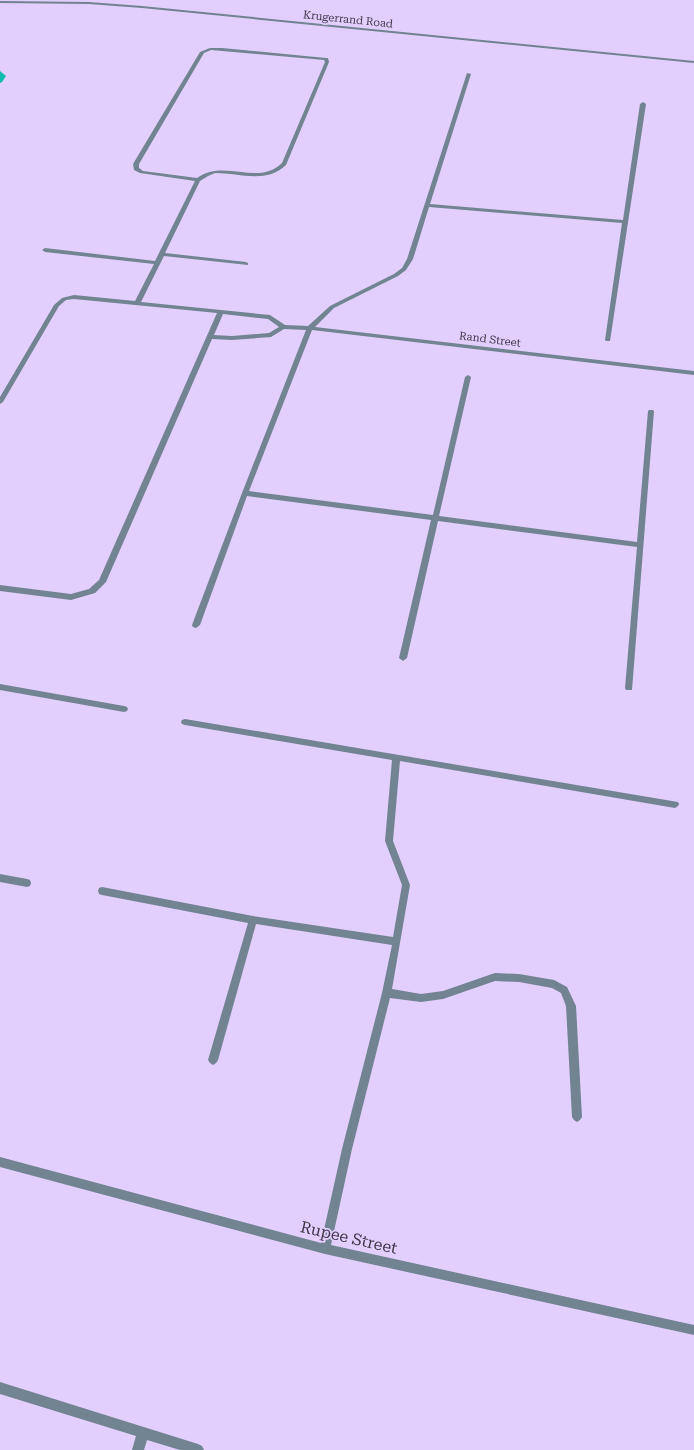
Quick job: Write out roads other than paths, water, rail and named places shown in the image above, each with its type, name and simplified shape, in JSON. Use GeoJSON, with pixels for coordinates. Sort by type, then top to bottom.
{"type":"FeatureCollection","features":[{"type":"Feature","properties":{"kind":"street","name":"Krugerrand Road"},"geometry":{"type":"LineString","coordinates":[[0,2],[89,3],[142,7],[694,62]]}},
{"type":"Feature","properties":{"kind":"street"},"geometry":{"type":"LineString","coordinates":[[137,304],[198,180],[202,176],[211,172],[265,174],[279,169],[284,164],[328,62],[323,58],[222,49],[210,49],[202,52],[136,164],[136,169],[142,172],[198,180]]}},
{"type":"Feature","properties":{"kind":"street"},"geometry":{"type":"LineString","coordinates":[[196,625],[245,492],[310,328],[332,307],[396,275],[404,268],[410,259],[469,74]]}},
{"type":"Feature","properties":{"kind":"street"},"geometry":{"type":"LineString","coordinates":[[608,340],[643,104]]}},
{"type":"Feature","properties":{"kind":"street"},"geometry":{"type":"LineString","coordinates":[[427,205],[625,222]]}},
{"type":"Feature","properties":{"kind":"street"},"geometry":{"type":"LineString","coordinates":[[45,250],[157,263]]}},
{"type":"Feature","properties":{"kind":"street"},"geometry":{"type":"LineString","coordinates":[[162,254],[246,264]]}},
{"type":"Feature","properties":{"kind":"street"},"geometry":{"type":"LineString","coordinates":[[0,402],[57,305],[64,299],[74,297],[220,314],[270,317],[283,327],[271,335],[232,338],[211,337]]}},
{"type":"Feature","properties":{"kind":"street"},"geometry":{"type":"LineString","coordinates":[[0,588],[71,597],[92,591],[102,582],[220,314]]}},
{"type":"Feature","properties":{"kind":"street","name":"Rand Street"},"geometry":{"type":"LineString","coordinates":[[283,327],[310,328],[694,373]]}},
{"type":"Feature","properties":{"kind":"street"},"geometry":{"type":"LineString","coordinates":[[403,658],[468,377]]}},
{"type":"Feature","properties":{"kind":"street"},"geometry":{"type":"LineString","coordinates":[[629,688],[651,411]]}},
{"type":"Feature","properties":{"kind":"street"},"geometry":{"type":"LineString","coordinates":[[245,492],[640,545]]}},
{"type":"Feature","properties":{"kind":"street"},"geometry":{"type":"LineString","coordinates":[[0,687],[124,709]]}},
{"type":"Feature","properties":{"kind":"street"},"geometry":{"type":"LineString","coordinates":[[185,722],[675,804]]}},
{"type":"Feature","properties":{"kind":"street"},"geometry":{"type":"LineString","coordinates":[[325,1249],[347,1149],[387,993],[406,885],[389,841],[396,757]]}},
{"type":"Feature","properties":{"kind":"street"},"geometry":{"type":"LineString","coordinates":[[0,878],[27,883]]}},
{"type":"Feature","properties":{"kind":"street"},"geometry":{"type":"LineString","coordinates":[[102,891],[253,920],[397,942]]}},
{"type":"Feature","properties":{"kind":"street"},"geometry":{"type":"LineString","coordinates":[[213,1060],[253,920]]}},
{"type":"Feature","properties":{"kind":"street"},"geometry":{"type":"LineString","coordinates":[[387,993],[421,998],[443,995],[495,977],[519,978],[554,984],[564,990],[571,1006],[576,1117]]}},
{"type":"Feature","properties":{"kind":"street","name":"Rupee Street"},"geometry":{"type":"LineString","coordinates":[[0,1162],[325,1249],[694,1330]]}},
{"type":"Feature","properties":{"kind":"street"},"geometry":{"type":"LineString","coordinates":[[0,1388],[198,1450]]}},
{"type":"Feature","properties":{"kind":"street"},"geometry":{"type":"LineString","coordinates":[[138,1450],[143,1433]]}},
{"type":"Feature","properties":{"kind":"waterway"},"geometry":{"type":"LineString","coordinates":[[0,73],[3,76],[0,81]]}}]}
